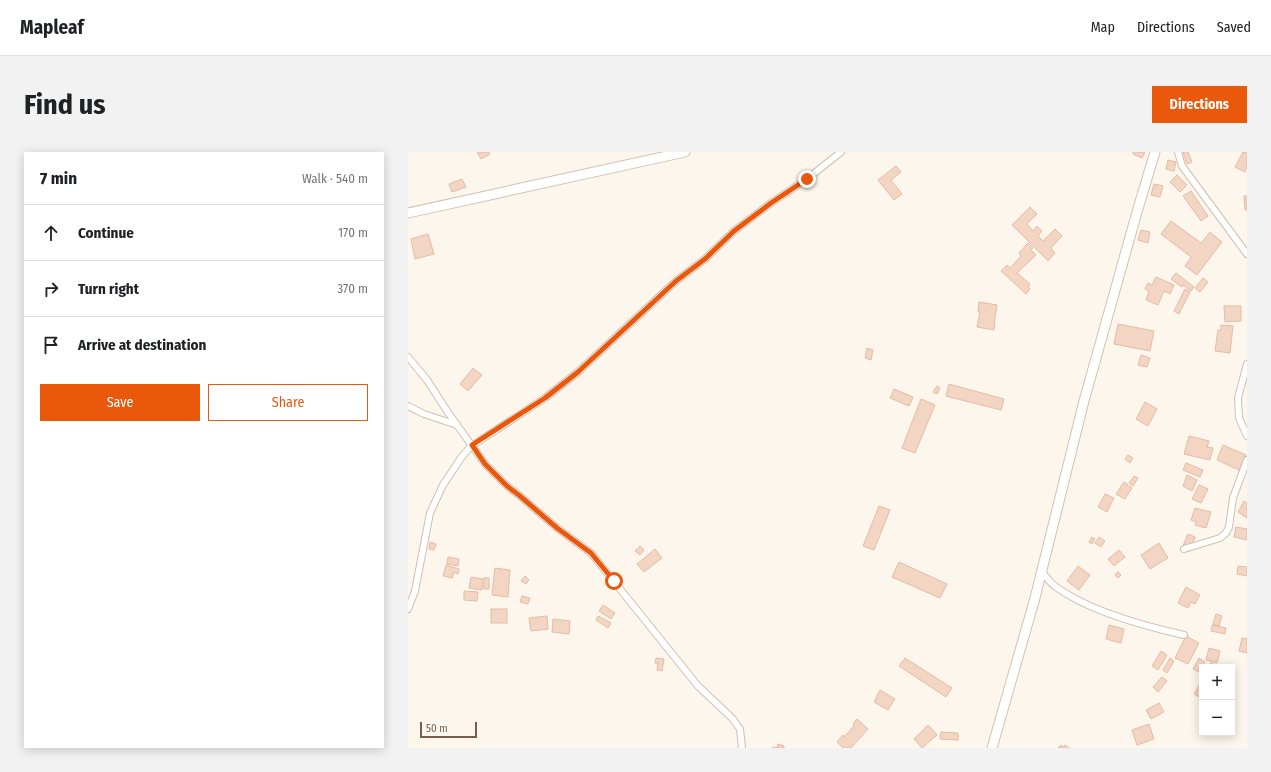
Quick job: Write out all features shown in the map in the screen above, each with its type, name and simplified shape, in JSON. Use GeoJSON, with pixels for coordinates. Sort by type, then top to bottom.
{"type":"FeatureCollection","features":[{"type":"Feature","properties":{"kind":"street"},"geometry":{"type":"LineString","coordinates":[[408,213],[685,152]]}},
{"type":"Feature","properties":{"kind":"street"},"geometry":{"type":"LineString","coordinates":[[408,609],[415,592],[430,513],[443,485],[461,458],[472,445],[545,398],[606,347],[676,281],[705,259],[734,231],[771,203],[807,179],[841,152]]}},
{"type":"Feature","properties":{"kind":"street"},"geometry":{"type":"LineString","coordinates":[[992,748],[1041,571],[1084,401],[1137,212],[1156,152]]}},
{"type":"Feature","properties":{"kind":"street"},"geometry":{"type":"LineString","coordinates":[[1178,152],[1182,166],[1247,254]]}},
{"type":"Feature","properties":{"kind":"street"},"geometry":{"type":"LineString","coordinates":[[408,357],[427,380],[485,464],[507,486],[557,528],[591,553],[698,686],[732,718],[740,729],[742,748]]}},
{"type":"Feature","properties":{"kind":"street"},"geometry":{"type":"LineString","coordinates":[[1247,364],[1238,398],[1239,418],[1247,436]]}},
{"type":"Feature","properties":{"kind":"street"},"geometry":{"type":"LineString","coordinates":[[408,406],[424,414],[457,425]]}},
{"type":"Feature","properties":{"kind":"street"},"geometry":{"type":"LineString","coordinates":[[1184,549],[1220,538],[1226,533],[1229,527],[1233,498],[1247,460]]}},
{"type":"Feature","properties":{"kind":"street"},"geometry":{"type":"LineString","coordinates":[[1041,571],[1055,586],[1090,607],[1157,629],[1184,635]]}},
{"type":"Feature","properties":{"kind":"building"},"geometry":{"type":"Polygon","coordinates":[[[477,152],[489,152],[490,154],[481,159],[477,152]]]}},
{"type":"Feature","properties":{"kind":"building"},"geometry":{"type":"Polygon","coordinates":[[[1133,152],[1145,152],[1142,158],[1133,154],[1133,152]]]}},
{"type":"Feature","properties":{"kind":"building"},"geometry":{"type":"Polygon","coordinates":[[[1183,152],[1188,152],[1192,162],[1187,164],[1183,152]]]}},
{"type":"Feature","properties":{"kind":"building"},"geometry":{"type":"Polygon","coordinates":[[[1243,152],[1247,153],[1247,167],[1245,172],[1235,167],[1243,152]]]}},
{"type":"Feature","properties":{"kind":"building"},"geometry":{"type":"Polygon","coordinates":[[[1168,160],[1176,162],[1174,171],[1166,169],[1168,160]]]}},
{"type":"Feature","properties":{"kind":"building"},"geometry":{"type":"Polygon","coordinates":[[[896,166],[901,172],[891,180],[902,194],[894,200],[878,180],[896,166]]]}},
{"type":"Feature","properties":{"kind":"building"},"geometry":{"type":"Polygon","coordinates":[[[1177,175],[1187,185],[1180,192],[1170,182],[1177,175]]]}},
{"type":"Feature","properties":{"kind":"building"},"geometry":{"type":"Polygon","coordinates":[[[462,179],[466,187],[452,192],[449,184],[462,179]]]}},
{"type":"Feature","properties":{"kind":"building"},"geometry":{"type":"Polygon","coordinates":[[[1154,184],[1163,186],[1160,197],[1151,195],[1154,184]]]}},
{"type":"Feature","properties":{"kind":"building"},"geometry":{"type":"Polygon","coordinates":[[[1191,191],[1208,216],[1201,221],[1183,196],[1191,191]]]}},
{"type":"Feature","properties":{"kind":"building"},"geometry":{"type":"Polygon","coordinates":[[[1244,196],[1247,196],[1247,210],[1245,210],[1244,196]]]}},
{"type":"Feature","properties":{"kind":"building"},"geometry":{"type":"Polygon","coordinates":[[[1030,207],[1037,214],[1027,224],[1033,231],[1037,226],[1042,231],[1038,236],[1043,241],[1055,229],[1062,236],[1051,248],[1055,253],[1048,261],[1012,225],[1030,207]]]}},
{"type":"Feature","properties":{"kind":"building"},"geometry":{"type":"Polygon","coordinates":[[[1171,221],[1201,243],[1210,232],[1222,242],[1197,275],[1185,266],[1191,257],[1161,234],[1171,221]]]}},
{"type":"Feature","properties":{"kind":"building"},"geometry":{"type":"Polygon","coordinates":[[[1141,230],[1150,232],[1148,243],[1138,240],[1141,230]]]}},
{"type":"Feature","properties":{"kind":"building"},"geometry":{"type":"Polygon","coordinates":[[[428,234],[434,254],[415,259],[411,239],[428,234]]]}},
{"type":"Feature","properties":{"kind":"building"},"geometry":{"type":"Polygon","coordinates":[[[1028,243],[1033,248],[1031,250],[1036,255],[1017,273],[1030,284],[1028,287],[1030,289],[1026,294],[1001,271],[1007,265],[1010,268],[1021,256],[1019,253],[1028,243]]]}},
{"type":"Feature","properties":{"kind":"building"},"geometry":{"type":"Polygon","coordinates":[[[1176,273],[1194,287],[1191,291],[1183,285],[1182,287],[1171,279],[1176,273]]]}},
{"type":"Feature","properties":{"kind":"building"},"geometry":{"type":"Polygon","coordinates":[[[1156,277],[1174,285],[1170,294],[1164,291],[1158,305],[1146,300],[1149,291],[1145,289],[1148,283],[1152,285],[1156,277]]]}},
{"type":"Feature","properties":{"kind":"building"},"geometry":{"type":"Polygon","coordinates":[[[1203,278],[1208,282],[1200,292],[1195,288],[1203,278]]]}},
{"type":"Feature","properties":{"kind":"building"},"geometry":{"type":"Polygon","coordinates":[[[1185,289],[1190,292],[1179,314],[1174,311],[1185,289]]]}},
{"type":"Feature","properties":{"kind":"building"},"geometry":{"type":"Polygon","coordinates":[[[979,302],[997,305],[994,330],[977,327],[980,312],[978,312],[979,302]]]}},
{"type":"Feature","properties":{"kind":"building"},"geometry":{"type":"Polygon","coordinates":[[[1224,306],[1241,306],[1241,321],[1225,322],[1224,306]]]}},
{"type":"Feature","properties":{"kind":"building"},"geometry":{"type":"Polygon","coordinates":[[[1118,324],[1154,331],[1150,351],[1114,344],[1118,324]]]}},
{"type":"Feature","properties":{"kind":"building"},"geometry":{"type":"Polygon","coordinates":[[[1221,325],[1233,326],[1230,353],[1215,351],[1218,330],[1221,330],[1221,325]]]}},
{"type":"Feature","properties":{"kind":"building"},"geometry":{"type":"Polygon","coordinates":[[[867,348],[873,350],[871,360],[865,358],[867,348]]]}},
{"type":"Feature","properties":{"kind":"building"},"geometry":{"type":"Polygon","coordinates":[[[1141,355],[1150,358],[1147,367],[1138,365],[1141,355]]]}},
{"type":"Feature","properties":{"kind":"building"},"geometry":{"type":"Polygon","coordinates":[[[473,368],[482,375],[468,391],[460,384],[473,368]]]}},
{"type":"Feature","properties":{"kind":"building"},"geometry":{"type":"Polygon","coordinates":[[[949,384],[1004,399],[1001,410],[946,396],[949,384]]]}},
{"type":"Feature","properties":{"kind":"building"},"geometry":{"type":"Polygon","coordinates":[[[937,386],[940,388],[937,394],[933,392],[937,386]]]}},
{"type":"Feature","properties":{"kind":"building"},"geometry":{"type":"Polygon","coordinates":[[[894,389],[913,397],[909,406],[890,398],[894,389]]]}},
{"type":"Feature","properties":{"kind":"building"},"geometry":{"type":"Polygon","coordinates":[[[921,399],[935,405],[915,453],[902,448],[921,399]]]}},
{"type":"Feature","properties":{"kind":"building"},"geometry":{"type":"Polygon","coordinates":[[[1145,402],[1157,409],[1148,426],[1136,419],[1145,402]]]}},
{"type":"Feature","properties":{"kind":"building"},"geometry":{"type":"Polygon","coordinates":[[[1189,436],[1209,441],[1207,447],[1213,448],[1210,460],[1184,454],[1189,436]]]}},
{"type":"Feature","properties":{"kind":"building"},"geometry":{"type":"Polygon","coordinates":[[[1223,445],[1246,455],[1239,470],[1217,460],[1223,445]]]}},
{"type":"Feature","properties":{"kind":"building"},"geometry":{"type":"Polygon","coordinates":[[[1128,455],[1133,458],[1130,463],[1125,459],[1128,455]]]}},
{"type":"Feature","properties":{"kind":"building"},"geometry":{"type":"Polygon","coordinates":[[[1186,463],[1203,470],[1200,477],[1183,470],[1186,463]]]}},
{"type":"Feature","properties":{"kind":"building"},"geometry":{"type":"Polygon","coordinates":[[[1187,475],[1197,480],[1192,491],[1183,486],[1187,475]]]}},
{"type":"Feature","properties":{"kind":"building"},"geometry":{"type":"Polygon","coordinates":[[[1134,476],[1138,478],[1133,486],[1129,483],[1134,476]]]}},
{"type":"Feature","properties":{"kind":"building"},"geometry":{"type":"Polygon","coordinates":[[[1124,482],[1132,488],[1125,499],[1116,494],[1124,482]]]}},
{"type":"Feature","properties":{"kind":"building"},"geometry":{"type":"Polygon","coordinates":[[[1199,485],[1208,489],[1201,503],[1192,499],[1199,485]]]}},
{"type":"Feature","properties":{"kind":"building"},"geometry":{"type":"Polygon","coordinates":[[[1105,494],[1114,498],[1107,512],[1098,507],[1105,494]]]}},
{"type":"Feature","properties":{"kind":"building"},"geometry":{"type":"Polygon","coordinates":[[[1244,501],[1247,503],[1247,518],[1238,512],[1244,501]]]}},
{"type":"Feature","properties":{"kind":"building"},"geometry":{"type":"Polygon","coordinates":[[[879,506],[890,510],[874,550],[863,546],[879,506]]]}},
{"type":"Feature","properties":{"kind":"building"},"geometry":{"type":"Polygon","coordinates":[[[1195,508],[1211,512],[1206,528],[1195,525],[1196,522],[1191,520],[1195,508]]]}},
{"type":"Feature","properties":{"kind":"building"},"geometry":{"type":"Polygon","coordinates":[[[1236,527],[1247,529],[1247,540],[1234,537],[1236,527]]]}},
{"type":"Feature","properties":{"kind":"building"},"geometry":{"type":"Polygon","coordinates":[[[1188,534],[1195,537],[1189,552],[1182,548],[1188,534]]]}},
{"type":"Feature","properties":{"kind":"building"},"geometry":{"type":"Polygon","coordinates":[[[1092,537],[1095,539],[1092,544],[1089,542],[1092,537]]]}},
{"type":"Feature","properties":{"kind":"building"},"geometry":{"type":"Polygon","coordinates":[[[1099,537],[1105,541],[1101,547],[1095,543],[1099,537]]]}},
{"type":"Feature","properties":{"kind":"building"},"geometry":{"type":"Polygon","coordinates":[[[430,542],[436,544],[434,550],[429,549],[430,542]]]}},
{"type":"Feature","properties":{"kind":"building"},"geometry":{"type":"Polygon","coordinates":[[[1159,543],[1168,558],[1150,569],[1141,555],[1159,543]]]}},
{"type":"Feature","properties":{"kind":"building"},"geometry":{"type":"Polygon","coordinates":[[[640,546],[644,550],[640,555],[635,551],[640,546]]]}},
{"type":"Feature","properties":{"kind":"building"},"geometry":{"type":"Polygon","coordinates":[[[655,549],[662,558],[644,572],[637,564],[655,549]]]}},
{"type":"Feature","properties":{"kind":"building"},"geometry":{"type":"Polygon","coordinates":[[[1119,550],[1125,557],[1114,566],[1108,559],[1119,550]]]}},
{"type":"Feature","properties":{"kind":"building"},"geometry":{"type":"Polygon","coordinates":[[[448,557],[459,559],[458,566],[447,564],[448,557]]]}},
{"type":"Feature","properties":{"kind":"building"},"geometry":{"type":"Polygon","coordinates":[[[899,562],[947,584],[940,598],[892,577],[899,562]]]}},
{"type":"Feature","properties":{"kind":"building"},"geometry":{"type":"Polygon","coordinates":[[[446,565],[459,569],[458,574],[454,572],[452,578],[443,576],[446,565]]]}},
{"type":"Feature","properties":{"kind":"building"},"geometry":{"type":"Polygon","coordinates":[[[1078,566],[1090,575],[1079,590],[1067,581],[1078,566]]]}},
{"type":"Feature","properties":{"kind":"building"},"geometry":{"type":"Polygon","coordinates":[[[1238,566],[1247,567],[1247,576],[1237,574],[1238,566]]]}},
{"type":"Feature","properties":{"kind":"building"},"geometry":{"type":"Polygon","coordinates":[[[495,568],[510,570],[508,597],[492,595],[495,568]]]}},
{"type":"Feature","properties":{"kind":"building"},"geometry":{"type":"Polygon","coordinates":[[[1118,572],[1121,575],[1118,578],[1115,575],[1118,572]]]}},
{"type":"Feature","properties":{"kind":"building"},"geometry":{"type":"Polygon","coordinates":[[[525,576],[529,580],[526,584],[521,581],[525,576]]]}},
{"type":"Feature","properties":{"kind":"building"},"geometry":{"type":"Polygon","coordinates":[[[471,577],[483,579],[482,590],[469,588],[471,577]]]}},
{"type":"Feature","properties":{"kind":"building"},"geometry":{"type":"Polygon","coordinates":[[[484,578],[489,578],[489,589],[484,589],[484,578]]]}},
{"type":"Feature","properties":{"kind":"building"},"geometry":{"type":"Polygon","coordinates":[[[1186,587],[1200,595],[1195,604],[1191,602],[1188,608],[1178,603],[1186,587]]]}},
{"type":"Feature","properties":{"kind":"building"},"geometry":{"type":"Polygon","coordinates":[[[464,591],[478,592],[477,601],[464,600],[464,591]]]}},
{"type":"Feature","properties":{"kind":"building"},"geometry":{"type":"Polygon","coordinates":[[[522,596],[530,598],[528,604],[520,602],[522,596]]]}},
{"type":"Feature","properties":{"kind":"building"},"geometry":{"type":"Polygon","coordinates":[[[603,605],[615,613],[611,619],[599,611],[603,605]]]}},
{"type":"Feature","properties":{"kind":"building"},"geometry":{"type":"Polygon","coordinates":[[[491,609],[507,609],[507,623],[491,623],[491,609]]]}},
{"type":"Feature","properties":{"kind":"building"},"geometry":{"type":"Polygon","coordinates":[[[1216,614],[1222,616],[1219,626],[1213,624],[1216,614]]]}},
{"type":"Feature","properties":{"kind":"building"},"geometry":{"type":"Polygon","coordinates":[[[547,616],[548,629],[531,631],[529,618],[547,616]]]}},
{"type":"Feature","properties":{"kind":"building"},"geometry":{"type":"Polygon","coordinates":[[[598,616],[611,623],[608,628],[596,620],[598,616]]]}},
{"type":"Feature","properties":{"kind":"building"},"geometry":{"type":"Polygon","coordinates":[[[553,619],[570,621],[569,634],[552,632],[553,619]]]}},
{"type":"Feature","properties":{"kind":"building"},"geometry":{"type":"Polygon","coordinates":[[[1109,625],[1124,629],[1121,643],[1106,639],[1109,625]]]}},
{"type":"Feature","properties":{"kind":"building"},"geometry":{"type":"Polygon","coordinates":[[[1212,625],[1226,628],[1225,634],[1211,631],[1212,625]]]}},
{"type":"Feature","properties":{"kind":"building"},"geometry":{"type":"Polygon","coordinates":[[[1186,636],[1199,643],[1188,664],[1175,658],[1186,636]]]}},
{"type":"Feature","properties":{"kind":"building"},"geometry":{"type":"Polygon","coordinates":[[[1242,638],[1247,639],[1247,653],[1239,651],[1242,638]]]}},
{"type":"Feature","properties":{"kind":"building"},"geometry":{"type":"Polygon","coordinates":[[[1209,648],[1220,651],[1217,663],[1206,660],[1209,648]]]}},
{"type":"Feature","properties":{"kind":"building"},"geometry":{"type":"Polygon","coordinates":[[[1161,651],[1167,655],[1158,670],[1152,666],[1161,651]]]}},
{"type":"Feature","properties":{"kind":"building"},"geometry":{"type":"Polygon","coordinates":[[[656,658],[664,659],[662,671],[657,670],[658,663],[655,663],[656,658]]]}},
{"type":"Feature","properties":{"kind":"building"},"geometry":{"type":"Polygon","coordinates":[[[905,658],[952,688],[946,697],[899,666],[905,658]]]}},
{"type":"Feature","properties":{"kind":"building"},"geometry":{"type":"Polygon","coordinates":[[[1170,658],[1174,661],[1167,673],[1163,670],[1170,658]]]}},
{"type":"Feature","properties":{"kind":"building"},"geometry":{"type":"Polygon","coordinates":[[[1199,658],[1205,662],[1204,664],[1199,664],[1199,672],[1193,669],[1199,658]]]}},
{"type":"Feature","properties":{"kind":"building"},"geometry":{"type":"Polygon","coordinates":[[[1162,677],[1167,681],[1158,692],[1153,687],[1162,677]]]}},
{"type":"Feature","properties":{"kind":"building"},"geometry":{"type":"Polygon","coordinates":[[[1199,686],[1199,697],[1194,694],[1199,686]]]}},
{"type":"Feature","properties":{"kind":"building"},"geometry":{"type":"Polygon","coordinates":[[[880,690],[895,699],[888,710],[874,702],[880,690]]]}},
{"type":"Feature","properties":{"kind":"building"},"geometry":{"type":"Polygon","coordinates":[[[1159,703],[1164,712],[1151,719],[1146,710],[1159,703]]]}},
{"type":"Feature","properties":{"kind":"building"},"geometry":{"type":"Polygon","coordinates":[[[857,719],[868,729],[851,748],[843,748],[837,742],[854,726],[853,724],[857,719]]]}},
{"type":"Feature","properties":{"kind":"building"},"geometry":{"type":"Polygon","coordinates":[[[1149,724],[1154,739],[1137,745],[1132,730],[1149,724]]]}},
{"type":"Feature","properties":{"kind":"building"},"geometry":{"type":"Polygon","coordinates":[[[928,725],[937,735],[922,748],[914,739],[928,725]]]}},
{"type":"Feature","properties":{"kind":"building"},"geometry":{"type":"Polygon","coordinates":[[[941,732],[958,733],[958,740],[940,739],[941,732]]]}},
{"type":"Feature","properties":{"kind":"building"},"geometry":{"type":"Polygon","coordinates":[[[778,744],[784,746],[784,748],[777,748],[778,744]]]}},
{"type":"Feature","properties":{"kind":"building"},"geometry":{"type":"Polygon","coordinates":[[[1061,745],[1063,747],[1065,745],[1069,748],[1058,748],[1061,745]]]}},
{"type":"Feature","properties":{"kind":"route"},"geometry":{"type":"LineString","coordinates":[[614,581],[591,553],[557,528],[507,486],[485,464],[472,445],[545,398],[578,372],[676,281],[705,259],[734,231],[771,203],[807,179]]}}]}
